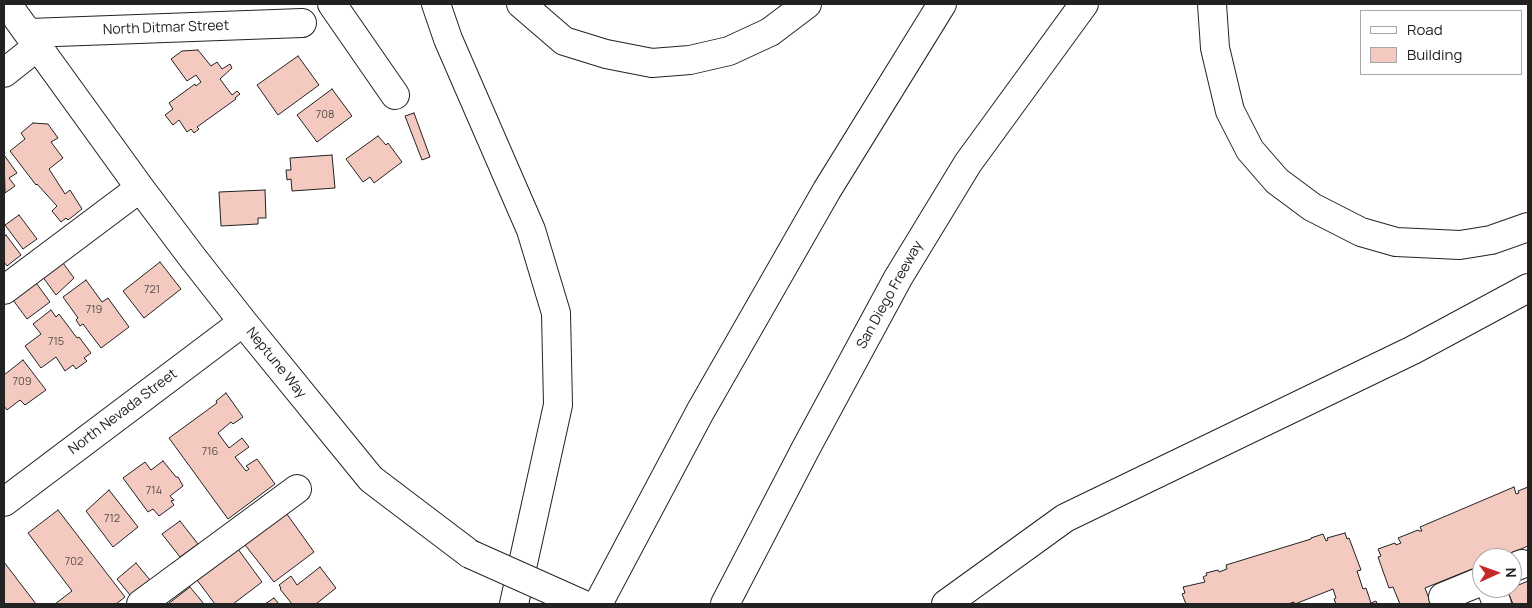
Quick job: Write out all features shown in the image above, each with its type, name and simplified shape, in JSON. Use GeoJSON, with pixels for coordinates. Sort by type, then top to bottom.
{"type":"FeatureCollection","features":[{"type":"Feature","properties":{"kind":"main road","name":"Neptune Way"},"geometry":{"type":"LineString","coordinates":[[7,4],[140,188],[243,322],[371,479],[470,554],[582,604]]}},
{"type":"Feature","properties":{"kind":"main road"},"geometry":{"type":"LineString","coordinates":[[332,4],[395,95]]}},
{"type":"Feature","properties":{"kind":"main road"},"geometry":{"type":"LineString","coordinates":[[436,4],[448,39],[531,230],[556,314],[558,405],[514,604]]}},
{"type":"Feature","properties":{"kind":"main road"},"geometry":{"type":"LineString","coordinates":[[521,4],[564,41],[606,54],[652,63],[690,60],[729,51],[770,32],[807,4]]}},
{"type":"Feature","properties":{"kind":"main road"},"geometry":{"type":"LineString","coordinates":[[598,604],[700,412],[827,190],[942,4]]}},
{"type":"Feature","properties":{"kind":"main road","name":"San Diego Freeway"},"geometry":{"type":"LineString","coordinates":[[725,604],[806,448],[898,278],[968,163],[1084,4]]}},
{"type":"Feature","properties":{"kind":"main road"},"geometry":{"type":"LineString","coordinates":[[1212,4],[1215,48],[1230,111],[1250,150],[1277,181],[1312,207],[1360,232],[1396,242],[1460,244],[1491,240],[1528,227]]}},
{"type":"Feature","properties":{"kind":"main road","name":"North Ditmar Street"},"geometry":{"type":"LineString","coordinates":[[34,40],[302,23]]}},
{"type":"Feature","properties":{"kind":"main road"},"geometry":{"type":"LineString","coordinates":[[4,73],[34,40]]}},
{"type":"Feature","properties":{"kind":"main road"},"geometry":{"type":"LineString","coordinates":[[4,290],[140,188]]}},
{"type":"Feature","properties":{"kind":"main road"},"geometry":{"type":"LineString","coordinates":[[1422,345],[1528,288]]}},
{"type":"Feature","properties":{"kind":"main road"},"geometry":{"type":"LineString","coordinates":[[946,604],[1065,518],[1422,345],[1528,296]]}},
{"type":"Feature","properties":{"kind":"main road","name":"North Nevada Street"},"geometry":{"type":"LineString","coordinates":[[4,502],[243,322]]}},
{"type":"Feature","properties":{"kind":"main road"},"geometry":{"type":"LineString","coordinates":[[141,604],[297,489]]}},
{"type":"Feature","properties":{"kind":"main road"},"geometry":{"type":"LineString","coordinates":[[1443,597],[1472,584]]}},
{"type":"Feature","properties":{"kind":"building"},"geometry":{"type":"Polygon","coordinates":[[[198,50],[211,66],[217,62],[222,69],[230,64],[232,68],[220,79],[232,95],[237,91],[240,94],[236,99],[197,127],[199,129],[194,133],[191,129],[187,132],[179,120],[173,125],[165,115],[173,109],[169,103],[195,84],[196,86],[201,82],[196,75],[187,81],[171,59],[182,51],[198,50]]]}},
{"type":"Feature","properties":{"kind":"building"},"geometry":{"type":"Polygon","coordinates":[[[298,56],[319,85],[278,115],[257,85],[298,56]]]}},
{"type":"Feature","properties":{"kind":"building"},"geometry":{"type":"Polygon","coordinates":[[[332,89],[352,116],[317,142],[297,115],[332,89]]]}},
{"type":"Feature","properties":{"kind":"building"},"geometry":{"type":"Polygon","coordinates":[[[414,113],[430,157],[422,160],[405,116],[414,113]]]}},
{"type":"Feature","properties":{"kind":"building"},"geometry":{"type":"Polygon","coordinates":[[[33,123],[48,124],[58,138],[51,142],[63,158],[49,169],[65,194],[70,190],[82,209],[68,220],[66,218],[61,222],[52,211],[57,206],[36,185],[10,151],[25,139],[21,133],[33,123]]]}},
{"type":"Feature","properties":{"kind":"building"},"geometry":{"type":"Polygon","coordinates":[[[378,136],[386,145],[388,143],[402,162],[374,183],[370,177],[363,182],[346,159],[378,136]]]}},
{"type":"Feature","properties":{"kind":"building"},"geometry":{"type":"Polygon","coordinates":[[[4,155],[17,173],[9,178],[15,186],[5,193],[4,155]]]}},
{"type":"Feature","properties":{"kind":"building"},"geometry":{"type":"Polygon","coordinates":[[[332,155],[335,188],[292,191],[291,179],[287,180],[286,170],[291,170],[290,158],[332,155]]]}},
{"type":"Feature","properties":{"kind":"building"},"geometry":{"type":"Polygon","coordinates":[[[265,190],[266,218],[258,218],[258,224],[221,226],[219,192],[265,190]]]}},
{"type":"Feature","properties":{"kind":"building"},"geometry":{"type":"Polygon","coordinates":[[[19,215],[37,239],[23,249],[5,225],[19,215]]]}},
{"type":"Feature","properties":{"kind":"building"},"geometry":{"type":"Polygon","coordinates":[[[6,235],[21,255],[7,266],[4,262],[4,237],[6,235]]]}},
{"type":"Feature","properties":{"kind":"building"},"geometry":{"type":"Polygon","coordinates":[[[160,262],[181,289],[144,318],[123,291],[160,262]]]}},
{"type":"Feature","properties":{"kind":"building"},"geometry":{"type":"Polygon","coordinates":[[[63,263],[74,278],[56,295],[42,276],[63,263]]]}},
{"type":"Feature","properties":{"kind":"building"},"geometry":{"type":"Polygon","coordinates":[[[34,280],[50,302],[27,319],[13,300],[34,280]]]}},
{"type":"Feature","properties":{"kind":"building"},"geometry":{"type":"Polygon","coordinates":[[[86,280],[102,302],[108,298],[129,327],[101,348],[83,324],[80,326],[76,320],[78,318],[63,297],[86,280]]]}},
{"type":"Feature","properties":{"kind":"building"},"geometry":{"type":"Polygon","coordinates":[[[51,310],[56,317],[59,314],[91,353],[84,358],[87,361],[76,369],[73,365],[65,371],[56,357],[41,368],[25,346],[41,334],[33,324],[51,310]]]}},
{"type":"Feature","properties":{"kind":"building"},"geometry":{"type":"Polygon","coordinates":[[[23,360],[46,390],[25,405],[20,400],[7,410],[4,406],[4,375],[23,360]]]}},
{"type":"Feature","properties":{"kind":"building"},"geometry":{"type":"Polygon","coordinates":[[[226,393],[243,417],[233,424],[231,422],[218,433],[229,448],[242,438],[249,447],[235,457],[246,471],[249,469],[246,466],[257,459],[275,484],[228,519],[169,438],[217,403],[216,401],[226,393]]]}},
{"type":"Feature","properties":{"kind":"building"},"geometry":{"type":"Polygon","coordinates":[[[163,461],[178,477],[183,486],[170,496],[174,500],[171,501],[174,505],[159,516],[153,509],[148,512],[123,478],[145,462],[151,470],[163,461]]]}},
{"type":"Feature","properties":{"kind":"building"},"geometry":{"type":"Polygon","coordinates":[[[1514,487],[1516,494],[1519,493],[1518,491],[1528,487],[1528,546],[1522,548],[1472,548],[1472,569],[1425,588],[1431,604],[1400,604],[1393,587],[1389,588],[1378,557],[1381,556],[1378,549],[1395,543],[1396,545],[1401,543],[1398,538],[1418,530],[1422,531],[1420,527],[1514,487]]]}},
{"type":"Feature","properties":{"kind":"building"},"geometry":{"type":"Polygon","coordinates":[[[109,490],[138,527],[113,547],[86,511],[109,490]]]}},
{"type":"Feature","properties":{"kind":"building"},"geometry":{"type":"Polygon","coordinates":[[[58,510],[125,597],[116,604],[55,604],[72,591],[28,533],[58,510]]]}},
{"type":"Feature","properties":{"kind":"building"},"geometry":{"type":"Polygon","coordinates":[[[284,510],[314,552],[274,582],[242,541],[284,510]]]}},
{"type":"Feature","properties":{"kind":"building"},"geometry":{"type":"Polygon","coordinates":[[[180,521],[198,544],[180,557],[162,534],[180,521]]]}},
{"type":"Feature","properties":{"kind":"building"},"geometry":{"type":"Polygon","coordinates":[[[1345,533],[1347,539],[1349,538],[1361,570],[1357,571],[1363,589],[1366,588],[1371,603],[1376,601],[1377,604],[1336,604],[1333,589],[1295,604],[1294,602],[1288,604],[1186,604],[1182,594],[1185,593],[1183,587],[1205,582],[1203,577],[1207,575],[1206,573],[1218,570],[1219,572],[1227,569],[1226,565],[1323,534],[1326,541],[1328,540],[1327,538],[1345,533]]]}},
{"type":"Feature","properties":{"kind":"building"},"geometry":{"type":"Polygon","coordinates":[[[235,545],[262,582],[233,604],[215,604],[194,576],[235,545]]]}},
{"type":"Feature","properties":{"kind":"building"},"geometry":{"type":"Polygon","coordinates":[[[4,562],[36,604],[4,604],[4,562]]]}},
{"type":"Feature","properties":{"kind":"building"},"geometry":{"type":"Polygon","coordinates":[[[136,563],[150,580],[130,595],[117,579],[136,563]]]}},
{"type":"Feature","properties":{"kind":"building"},"geometry":{"type":"Polygon","coordinates":[[[320,567],[336,588],[316,604],[292,604],[279,585],[291,576],[297,585],[320,567]]]}},
{"type":"Feature","properties":{"kind":"building"},"geometry":{"type":"Polygon","coordinates":[[[1528,581],[1528,604],[1513,604],[1510,598],[1522,598],[1522,584],[1528,581]]]}},
{"type":"Feature","properties":{"kind":"building"},"geometry":{"type":"Polygon","coordinates":[[[190,587],[204,604],[168,604],[190,587]]]}},
{"type":"Feature","properties":{"kind":"building"},"geometry":{"type":"Polygon","coordinates":[[[274,598],[279,604],[265,604],[274,598]]]}}]}
